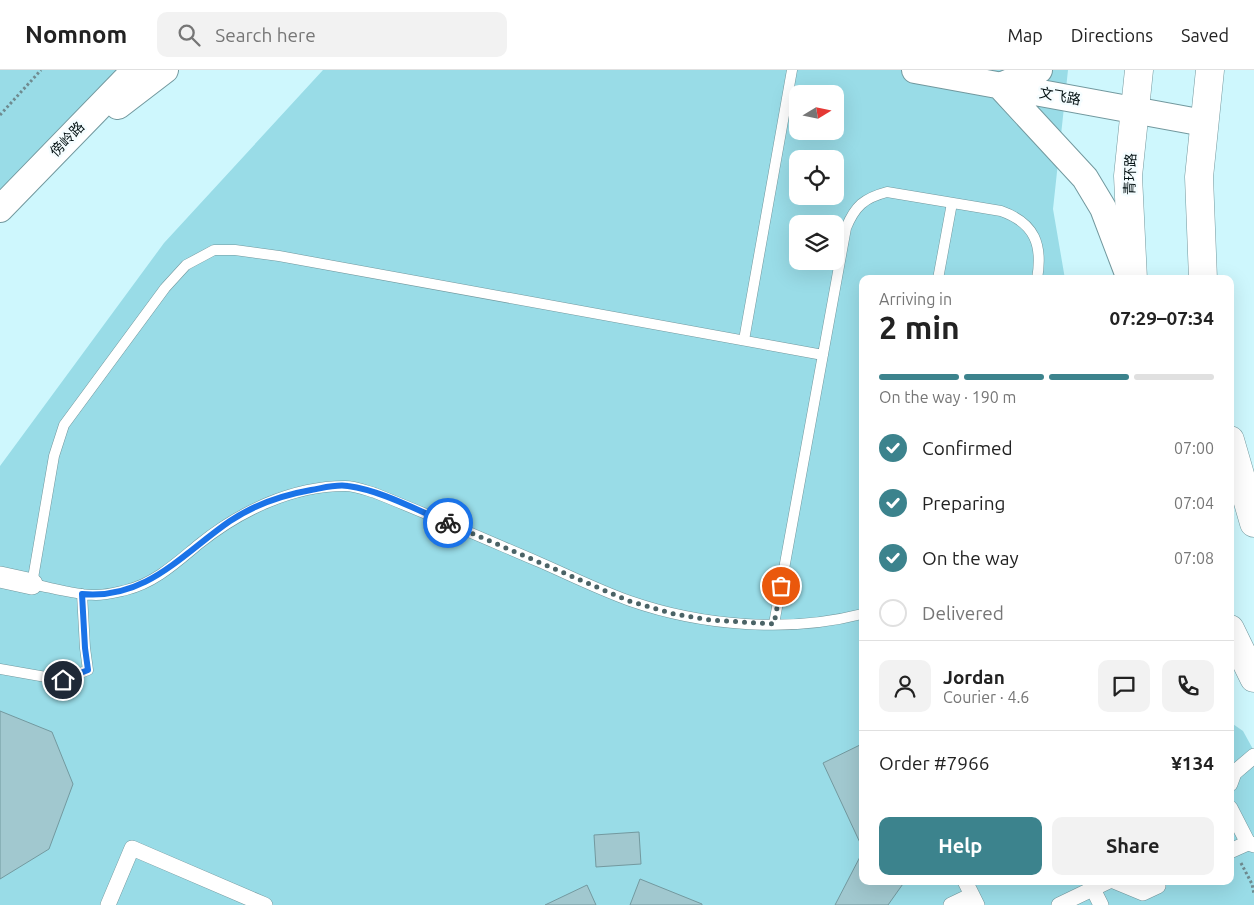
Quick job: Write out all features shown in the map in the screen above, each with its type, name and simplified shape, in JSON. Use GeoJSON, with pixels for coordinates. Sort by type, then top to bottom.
{"type":"FeatureCollection","features":[{"type":"Feature","properties":{"kind":"main road","name":"青环路"},"geometry":{"type":"LineString","coordinates":[[1131,275],[1128,176],[1139,70]]}},
{"type":"Feature","properties":{"kind":"main road"},"geometry":{"type":"LineString","coordinates":[[1203,275],[1199,177],[1210,70]]}},
{"type":"Feature","properties":{"kind":"main road"},"geometry":{"type":"LineString","coordinates":[[1234,454],[1254,523]]}},
{"type":"Feature","properties":{"kind":"main road"},"geometry":{"type":"LineString","coordinates":[[1234,637],[1254,678]]}},
{"type":"Feature","properties":{"kind":"street","name":"傍岭路"},"geometry":{"type":"LineString","coordinates":[[0,208],[135,70]]}},
{"type":"Feature","properties":{"kind":"street"},"geometry":{"type":"LineString","coordinates":[[44,163],[165,70]]}},
{"type":"Feature","properties":{"kind":"street","name":"文飞路"},"geometry":{"type":"LineString","coordinates":[[915,70],[1204,123]]}},
{"type":"Feature","properties":{"kind":"street"},"geometry":{"type":"LineString","coordinates":[[1039,70],[1000,86],[1085,178],[1103,208],[1129,275]]}},
{"type":"Feature","properties":{"kind":"street"},"geometry":{"type":"LineString","coordinates":[[0,577],[32,584]]}},
{"type":"Feature","properties":{"kind":"street"},"geometry":{"type":"LineString","coordinates":[[1234,773],[1254,756]]}},
{"type":"Feature","properties":{"kind":"street"},"geometry":{"type":"LineString","coordinates":[[1234,822],[1241,847]]}},
{"type":"Feature","properties":{"kind":"street"},"geometry":{"type":"LineString","coordinates":[[108,905],[132,848],[265,905]]}},
{"type":"Feature","properties":{"kind":"street"},"geometry":{"type":"LineString","coordinates":[[1059,905],[1091,885],[1101,905]]}},
{"type":"Feature","properties":{"kind":"street"},"geometry":{"type":"LineString","coordinates":[[1124,885],[1143,893],[1158,886]]}},
{"type":"Feature","properties":{"kind":"street"},"geometry":{"type":"LineString","coordinates":[[951,905],[971,894]]}},
{"type":"Feature","properties":{"kind":"lane"},"geometry":{"type":"LineString","coordinates":[[744,340],[792,70]]}},
{"type":"Feature","properties":{"kind":"lane"},"geometry":{"type":"LineString","coordinates":[[774,624],[846,228],[852,214],[861,203],[873,196],[887,192],[1001,211],[1015,216],[1026,225],[1035,237],[1039,252],[1037,275]]}},
{"type":"Feature","properties":{"kind":"lane"},"geometry":{"type":"LineString","coordinates":[[939,275],[952,203]]}},
{"type":"Feature","properties":{"kind":"lane"},"geometry":{"type":"LineString","coordinates":[[823,355],[279,256],[235,250],[214,250],[186,265],[165,288],[64,426],[54,456],[32,584],[82,594],[98,595],[128,590],[154,578],[180,561],[232,520],[265,502],[304,491],[347,486],[375,493],[629,601],[674,614],[710,620],[774,624],[835,621],[859,615]]}},
{"type":"Feature","properties":{"kind":"lane"},"geometry":{"type":"LineString","coordinates":[[0,669],[63,680],[88,670],[82,594]]}},
{"type":"Feature","properties":{"kind":"path"},"geometry":{"type":"LineString","coordinates":[[0,115],[41,70]]}},
{"type":"Feature","properties":{"kind":"path"},"geometry":{"type":"LineString","coordinates":[[1241,847],[1254,894]]}},
{"type":"Feature","properties":{"kind":"shaded area"},"geometry":{"type":"Polygon","coordinates":[[[0,70],[135,70],[0,209],[0,70]]]}},
{"type":"Feature","properties":{"kind":"shaded area"},"geometry":{"type":"Polygon","coordinates":[[[323,70],[1068,70],[1053,209],[1064,275],[859,275],[859,885],[1234,885],[1234,725],[1243,731],[1254,751],[1254,905],[0,905],[0,466],[164,243],[323,70]]]}},
{"type":"Feature","properties":{"kind":"building"},"geometry":{"type":"Polygon","coordinates":[[[0,711],[52,732],[73,784],[49,849],[0,879],[0,711]]]}},
{"type":"Feature","properties":{"kind":"building"},"geometry":{"type":"Polygon","coordinates":[[[859,745],[859,841],[823,763],[859,745]]]}},
{"type":"Feature","properties":{"kind":"building"},"geometry":{"type":"Polygon","coordinates":[[[639,832],[641,864],[596,867],[594,835],[639,832]]]}},
{"type":"Feature","properties":{"kind":"building"},"geometry":{"type":"Polygon","coordinates":[[[859,859],[859,885],[902,885],[888,905],[835,905],[859,859]]]}},
{"type":"Feature","properties":{"kind":"building"},"geometry":{"type":"Polygon","coordinates":[[[640,879],[702,904],[702,905],[630,905],[640,879]]]}},
{"type":"Feature","properties":{"kind":"building"},"geometry":{"type":"Polygon","coordinates":[[[587,885],[596,905],[545,905],[587,885]]]}},
{"type":"Feature","properties":{"kind":"way so far"},"geometry":{"type":"LineString","coordinates":[[448,523],[629,601],[674,614],[710,620],[774,624],[781,586]]}},
{"type":"Feature","properties":{"kind":"route"},"geometry":{"type":"LineString","coordinates":[[63,680],[88,670],[82,594],[98,595],[128,590],[154,578],[180,561],[232,520],[265,502],[304,491],[347,486],[375,493],[448,523]]}}]}
